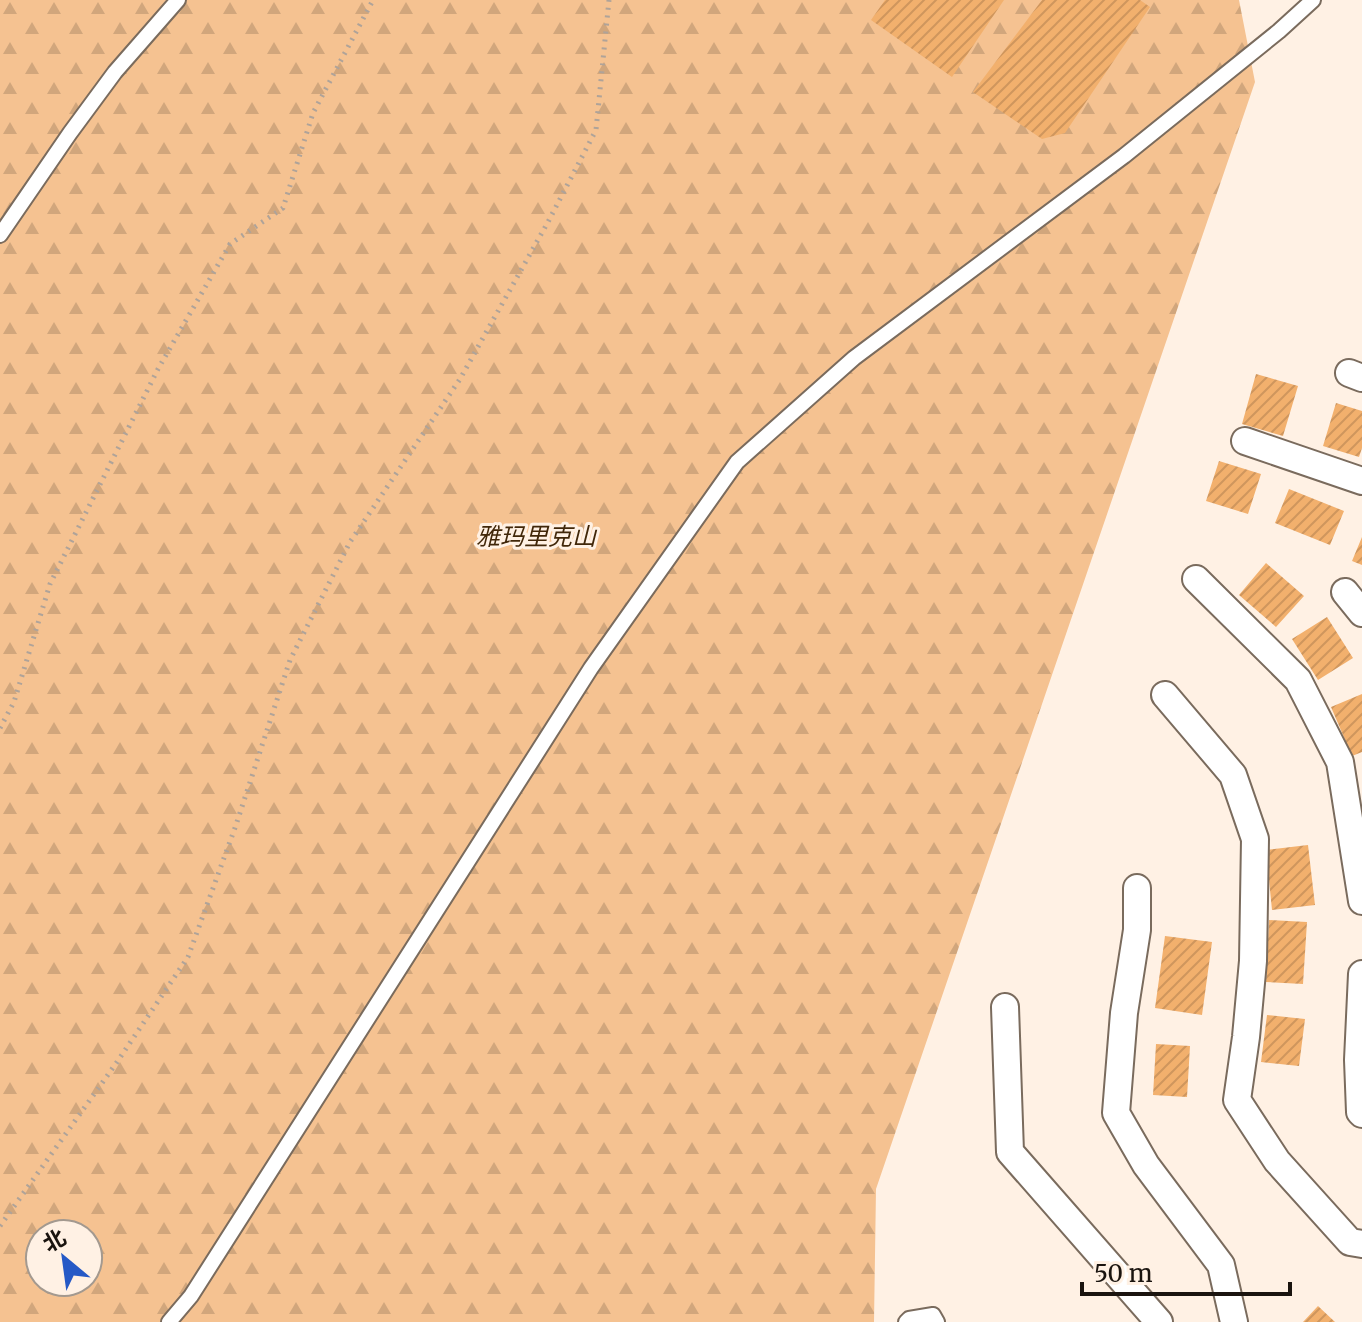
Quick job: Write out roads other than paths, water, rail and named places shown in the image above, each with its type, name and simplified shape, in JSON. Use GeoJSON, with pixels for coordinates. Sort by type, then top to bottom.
{"type":"FeatureCollection","features":[{"type":"Feature","properties":{"kind":"street"},"geometry":{"type":"LineString","coordinates":[[1245,441],[1362,481]]}},
{"type":"Feature","properties":{"kind":"street"},"geometry":{"type":"LineString","coordinates":[[1196,579],[1298,680],[1340,762],[1362,901]]}},
{"type":"Feature","properties":{"kind":"street"},"geometry":{"type":"LineString","coordinates":[[1345,592],[1362,613]]}},
{"type":"Feature","properties":{"kind":"street"},"geometry":{"type":"LineString","coordinates":[[1165,695],[1233,775],[1255,839],[1253,961],[1237,1100],[1277,1161],[1350,1242],[1362,1244]]}},
{"type":"Feature","properties":{"kind":"street"},"geometry":{"type":"LineString","coordinates":[[1137,888],[1137,930],[1124,1013],[1116,1113],[1146,1165],[1221,1265],[1234,1322]]}},
{"type":"Feature","properties":{"kind":"street"},"geometry":{"type":"LineString","coordinates":[[1362,974],[1358,1060],[1362,1114]]}},
{"type":"Feature","properties":{"kind":"street"},"geometry":{"type":"LineString","coordinates":[[1005,1007],[1010,1152],[1159,1322]]}},
{"type":"Feature","properties":{"kind":"lane"},"geometry":{"type":"LineString","coordinates":[[0,235],[115,72],[178,0]]}},
{"type":"Feature","properties":{"kind":"lane"},"geometry":{"type":"LineString","coordinates":[[169,1322],[191,1296],[591,668],[737,462],[854,358],[1124,156],[1313,0]]}},
{"type":"Feature","properties":{"kind":"lane"},"geometry":{"type":"LineString","coordinates":[[906,1322],[933,1315],[937,1322]]}},
{"type":"Feature","properties":{"kind":"park label","name":"雅玛里克山"},"geometry":{"type":"Point","coordinates":[536,536]}}]}
